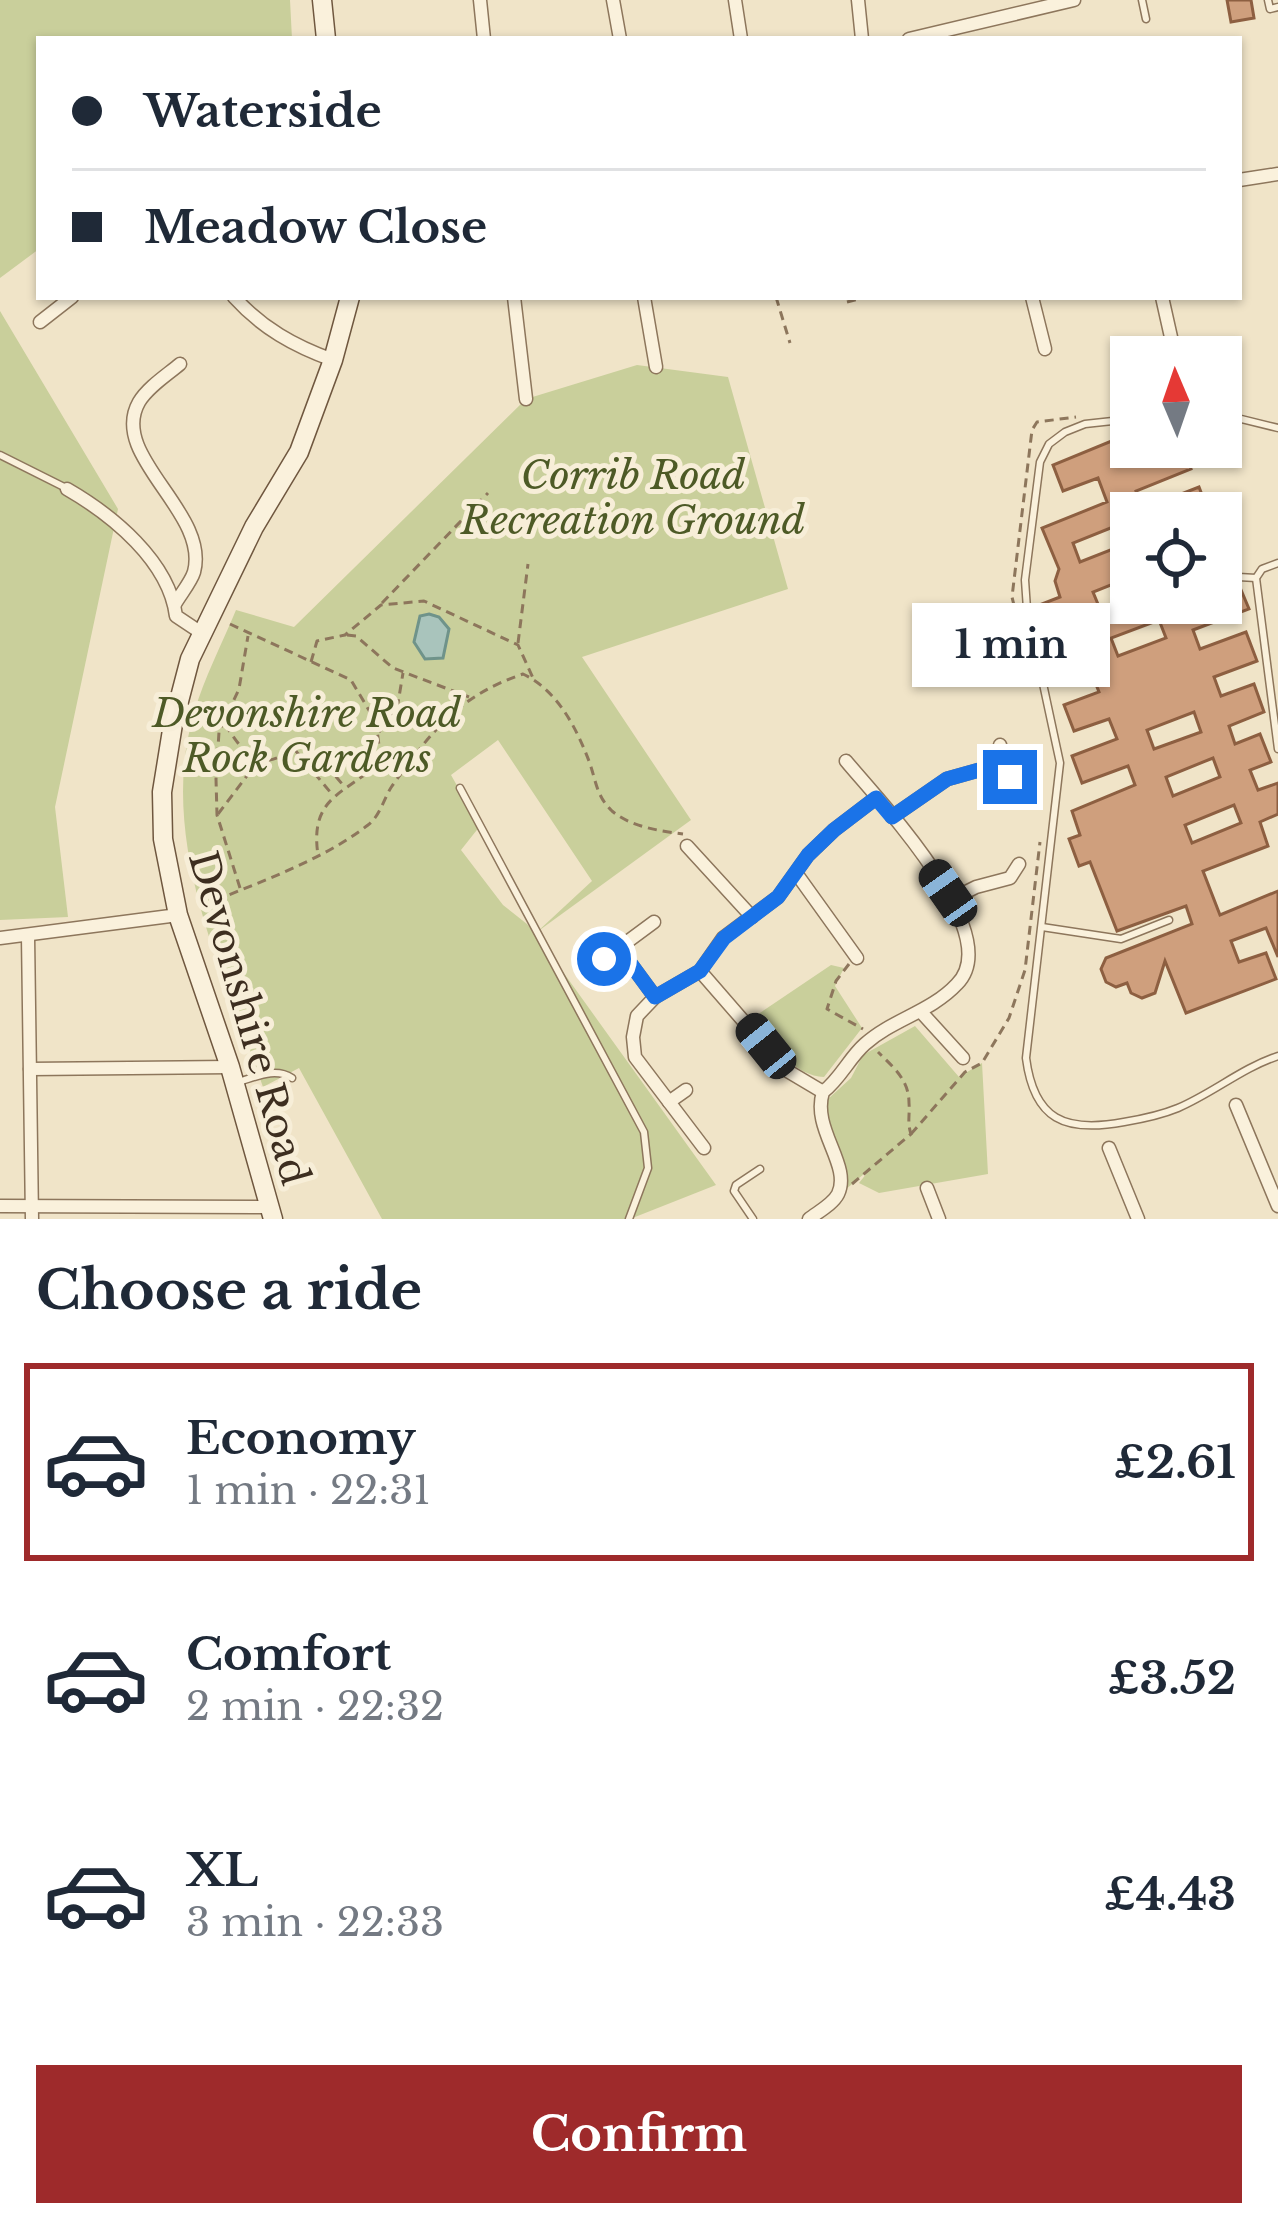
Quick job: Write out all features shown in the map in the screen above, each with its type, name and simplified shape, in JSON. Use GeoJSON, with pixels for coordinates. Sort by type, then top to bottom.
{"type":"FeatureCollection","features":[{"type":"Feature","properties":{"kind":"main road"},"geometry":{"type":"LineString","coordinates":[[322,0],[326,36]]}},
{"type":"Feature","properties":{"kind":"main road","name":"Devonshire Road"},"geometry":{"type":"LineString","coordinates":[[271,1213],[232,1075],[178,915],[164,839],[162,793],[172,724],[200,632],[299,452],[349,300]]}},
{"type":"Feature","properties":{"kind":"street"},"geometry":{"type":"LineString","coordinates":[[480,0],[484,36]]}},
{"type":"Feature","properties":{"kind":"street"},"geometry":{"type":"LineString","coordinates":[[613,0],[619,36]]}},
{"type":"Feature","properties":{"kind":"street"},"geometry":{"type":"LineString","coordinates":[[735,0],[741,36]]}},
{"type":"Feature","properties":{"kind":"street"},"geometry":{"type":"LineString","coordinates":[[858,0],[862,36]]}},
{"type":"Feature","properties":{"kind":"street"},"geometry":{"type":"LineString","coordinates":[[985,0],[989,19]]}},
{"type":"Feature","properties":{"kind":"street"},"geometry":{"type":"LineString","coordinates":[[935,36],[969,32],[989,19],[1074,0]]}},
{"type":"Feature","properties":{"kind":"street"},"geometry":{"type":"LineString","coordinates":[[1242,180],[1278,174]]}},
{"type":"Feature","properties":{"kind":"street"},"geometry":{"type":"LineString","coordinates":[[40,322],[68,300]]}},
{"type":"Feature","properties":{"kind":"street"},"geometry":{"type":"LineString","coordinates":[[237,300],[256,322],[299,348],[333,360]]}},
{"type":"Feature","properties":{"kind":"street"},"geometry":{"type":"LineString","coordinates":[[514,300],[526,399]]}},
{"type":"Feature","properties":{"kind":"street"},"geometry":{"type":"LineString","coordinates":[[645,300],[656,367]]}},
{"type":"Feature","properties":{"kind":"street"},"geometry":{"type":"LineString","coordinates":[[1033,300],[1046,349]]}},
{"type":"Feature","properties":{"kind":"street"},"geometry":{"type":"LineString","coordinates":[[1163,300],[1171,336]]}},
{"type":"Feature","properties":{"kind":"street"},"geometry":{"type":"LineString","coordinates":[[175,604],[194,574],[191,532],[144,456],[134,416],[140,400],[180,364]]}},
{"type":"Feature","properties":{"kind":"street"},"geometry":{"type":"LineString","coordinates":[[118,416],[134,416]]}},
{"type":"Feature","properties":{"kind":"street"},"geometry":{"type":"LineString","coordinates":[[67,489],[136,544],[169,586],[182,622],[200,632]]}},
{"type":"Feature","properties":{"kind":"street"},"geometry":{"type":"LineString","coordinates":[[997,765],[1000,745]]}},
{"type":"Feature","properties":{"kind":"street"},"geometry":{"type":"LineString","coordinates":[[809,1219],[837,1196],[840,1171],[822,1126],[823,1092],[869,1041],[922,1013],[958,983],[970,964],[966,933],[952,899],[846,761]]}},
{"type":"Feature","properties":{"kind":"street"},"geometry":{"type":"LineString","coordinates":[[997,765],[1010,777]]}},
{"type":"Feature","properties":{"kind":"street"},"geometry":{"type":"LineString","coordinates":[[892,817],[947,779],[997,765]]}},
{"type":"Feature","properties":{"kind":"street"},"geometry":{"type":"LineString","coordinates":[[704,1148],[632,1047],[637,1016],[655,997],[700,971],[724,938],[778,897],[834,830],[876,798]]}},
{"type":"Feature","properties":{"kind":"street"},"geometry":{"type":"LineString","coordinates":[[686,840],[752,917]]}},
{"type":"Feature","properties":{"kind":"street"},"geometry":{"type":"LineString","coordinates":[[952,899],[1010,878],[1019,864]]}},
{"type":"Feature","properties":{"kind":"street"},"geometry":{"type":"LineString","coordinates":[[796,873],[857,958]]}},
{"type":"Feature","properties":{"kind":"street"},"geometry":{"type":"LineString","coordinates":[[1010,878],[1021,890]]}},
{"type":"Feature","properties":{"kind":"street"},"geometry":{"type":"LineString","coordinates":[[0,938],[178,915]]}},
{"type":"Feature","properties":{"kind":"street"},"geometry":{"type":"LineString","coordinates":[[604,959],[654,922]]}},
{"type":"Feature","properties":{"kind":"street"},"geometry":{"type":"LineString","coordinates":[[28,936],[32,1212]]}},
{"type":"Feature","properties":{"kind":"street"},"geometry":{"type":"LineString","coordinates":[[619,948],[655,997]]}},
{"type":"Feature","properties":{"kind":"street"},"geometry":{"type":"LineString","coordinates":[[700,971],[786,1070],[823,1092]]}},
{"type":"Feature","properties":{"kind":"street"},"geometry":{"type":"LineString","coordinates":[[922,1013],[963,1058]]}},
{"type":"Feature","properties":{"kind":"street"},"geometry":{"type":"LineString","coordinates":[[30,1069],[232,1075]]}},
{"type":"Feature","properties":{"kind":"street"},"geometry":{"type":"LineString","coordinates":[[669,1102],[686,1090]]}},
{"type":"Feature","properties":{"kind":"street"},"geometry":{"type":"LineString","coordinates":[[1236,1105],[1278,1206]]}},
{"type":"Feature","properties":{"kind":"street"},"geometry":{"type":"LineString","coordinates":[[1109,1148],[1138,1219]]}},
{"type":"Feature","properties":{"kind":"street"},"geometry":{"type":"LineString","coordinates":[[927,1188],[939,1219]]}},
{"type":"Feature","properties":{"kind":"street"},"geometry":{"type":"LineString","coordinates":[[0,1206],[32,1212],[271,1213]]}},
{"type":"Feature","properties":{"kind":"lane"},"geometry":{"type":"LineString","coordinates":[[1142,0],[1146,19]]}},
{"type":"Feature","properties":{"kind":"lane"},"geometry":{"type":"LineString","coordinates":[[1268,0],[1270,9],[1278,8]]}},
{"type":"Feature","properties":{"kind":"lane"},"geometry":{"type":"LineString","coordinates":[[1242,419],[1278,428]]}},
{"type":"Feature","properties":{"kind":"lane"},"geometry":{"type":"LineString","coordinates":[[1110,421],[1085,424],[1049,444],[1040,462],[1025,580],[1060,763],[1026,1058],[1034,1093],[1046,1113],[1090,1128],[1174,1110],[1278,1056]]}},
{"type":"Feature","properties":{"kind":"lane"},"geometry":{"type":"LineString","coordinates":[[0,455],[67,489]]}},
{"type":"Feature","properties":{"kind":"lane"},"geometry":{"type":"LineString","coordinates":[[1278,563],[1262,569],[1256,578],[1278,749]]}},
{"type":"Feature","properties":{"kind":"lane"},"geometry":{"type":"LineString","coordinates":[[1242,577],[1256,578]]}},
{"type":"Feature","properties":{"kind":"lane"},"geometry":{"type":"LineString","coordinates":[[460,788],[644,1132],[648,1168],[629,1219]]}},
{"type":"Feature","properties":{"kind":"lane"},"geometry":{"type":"LineString","coordinates":[[1042,926],[1121,939],[1169,920]]}},
{"type":"Feature","properties":{"kind":"lane"},"geometry":{"type":"LineString","coordinates":[[232,1075],[282,1072],[292,1078]]}},
{"type":"Feature","properties":{"kind":"lane"},"geometry":{"type":"LineString","coordinates":[[753,1219],[734,1191],[760,1169]]}},
{"type":"Feature","properties":{"kind":"path"},"geometry":{"type":"LineString","coordinates":[[777,300],[790,343]]}},
{"type":"Feature","properties":{"kind":"path"},"geometry":{"type":"LineString","coordinates":[[848,302],[855,300]]}},
{"type":"Feature","properties":{"kind":"path"},"geometry":{"type":"LineString","coordinates":[[1027,656],[1012,597],[1031,430],[1037,422],[1079,417]]}},
{"type":"Feature","properties":{"kind":"path"},"geometry":{"type":"LineString","coordinates":[[345,635],[488,493]]}},
{"type":"Feature","properties":{"kind":"path"},"geometry":{"type":"LineString","coordinates":[[529,564],[518,645],[534,680]]}},
{"type":"Feature","properties":{"kind":"path"},"geometry":{"type":"LineString","coordinates":[[381,604],[424,601],[518,645]]}},
{"type":"Feature","properties":{"kind":"path"},"geometry":{"type":"LineString","coordinates":[[230,625],[351,680],[376,722],[382,760],[362,779],[333,794],[315,838],[318,856]]}},
{"type":"Feature","properties":{"kind":"path"},"geometry":{"type":"LineString","coordinates":[[241,889],[218,815],[219,732],[239,689],[249,633]]}},
{"type":"Feature","properties":{"kind":"path"},"geometry":{"type":"LineString","coordinates":[[311,662],[316,641],[356,636],[403,673],[469,697]]}},
{"type":"Feature","properties":{"kind":"path"},"geometry":{"type":"LineString","coordinates":[[378,734],[397,709],[403,673]]}},
{"type":"Feature","properties":{"kind":"path"},"geometry":{"type":"LineString","coordinates":[[202,906],[318,856],[374,822],[402,772],[469,697],[523,674],[544,684],[572,725],[591,766],[596,792],[614,813],[686,840]]}},
{"type":"Feature","properties":{"kind":"path"},"geometry":{"type":"LineString","coordinates":[[224,723],[241,749],[258,762],[276,762],[304,740],[345,787]]}},
{"type":"Feature","properties":{"kind":"path"},"geometry":{"type":"LineString","coordinates":[[294,748],[333,794]]}},
{"type":"Feature","properties":{"kind":"path"},"geometry":{"type":"LineString","coordinates":[[218,815],[258,762]]}},
{"type":"Feature","properties":{"kind":"path"},"geometry":{"type":"LineString","coordinates":[[313,771],[325,764]]}},
{"type":"Feature","properties":{"kind":"path"},"geometry":{"type":"LineString","coordinates":[[837,1196],[910,1134],[965,1072],[982,1063],[1009,1018],[1025,970],[1042,828]]}},
{"type":"Feature","properties":{"kind":"path"},"geometry":{"type":"LineString","coordinates":[[857,958],[836,981],[827,1009],[862,1028],[903,1076],[910,1102],[910,1134]]}},
{"type":"Feature","properties":{"kind":"green space"},"geometry":{"type":"Polygon","coordinates":[[[0,0],[290,0],[292,36],[36,36],[36,251],[0,278],[0,0]]]}},
{"type":"Feature","properties":{"kind":"green space"},"geometry":{"type":"Polygon","coordinates":[[[0,311],[118,509],[55,807],[68,917],[0,920],[0,311]]]}},
{"type":"Feature","properties":{"kind":"green space"},"geometry":{"type":"Polygon","coordinates":[[[637,365],[728,377],[788,589],[582,657],[691,820],[537,932],[592,881],[498,740],[451,775],[480,826],[461,850],[503,905],[527,924],[716,1185],[630,1219],[382,1219],[299,1068],[263,1087],[213,950],[189,855],[183,808],[194,713],[236,610],[294,627],[526,399],[637,365]]]}},
{"type":"Feature","properties":{"kind":"green space"},"geometry":{"type":"Polygon","coordinates":[[[831,965],[844,968],[835,986],[862,1028],[824,1077],[792,1064],[754,1017],[831,965]]]}},
{"type":"Feature","properties":{"kind":"green space"},"geometry":{"type":"Polygon","coordinates":[[[915,1026],[959,1077],[982,1063],[988,1174],[879,1193],[859,1183],[871,1168],[845,1190],[826,1115],[828,1099],[851,1078],[863,1055],[915,1026]]]}},
{"type":"Feature","properties":{"kind":"water"},"geometry":{"type":"Polygon","coordinates":[[[429,614],[449,629],[443,658],[425,659],[414,642],[420,616],[429,614]]]}},
{"type":"Feature","properties":{"kind":"building"},"geometry":{"type":"Polygon","coordinates":[[[1227,0],[1251,0],[1254,18],[1231,22],[1227,0]]]}},
{"type":"Feature","properties":{"kind":"building"},"geometry":{"type":"Polygon","coordinates":[[[1110,442],[1110,468],[1191,468],[1136,492],[1110,492],[1110,528],[1073,543],[1080,562],[1110,550],[1110,585],[1093,592],[1100,609],[1110,605],[1110,624],[1148,624],[1111,638],[1118,656],[1166,638],[1161,624],[1209,624],[1193,630],[1200,649],[1246,632],[1257,661],[1214,677],[1221,696],[1254,684],[1264,712],[1229,726],[1235,744],[1260,734],[1271,762],[1250,770],[1258,790],[1278,783],[1278,814],[1260,822],[1268,846],[1203,871],[1220,915],[1278,891],[1278,957],[1266,928],[1231,941],[1239,962],[1266,953],[1276,979],[1186,1013],[1165,961],[1155,993],[1142,998],[1131,993],[1127,983],[1116,987],[1106,982],[1101,969],[1106,958],[1192,924],[1186,906],[1117,931],[1090,862],[1079,866],[1069,839],[1080,835],[1072,811],[1135,785],[1128,766],[1082,783],[1072,756],[1117,739],[1109,719],[1074,731],[1064,705],[1099,692],[1091,672],[1056,685],[1045,658],[1080,645],[1072,625],[1050,633],[1039,605],[1060,597],[1055,581],[1059,569],[1042,528],[1107,502],[1098,478],[1063,491],[1053,465],[1110,442]],[[1194,712],[1147,730],[1154,749],[1201,732],[1194,712]],[[1213,758],[1166,777],[1173,796],[1220,777],[1213,758]],[[1234,805],[1185,825],[1192,843],[1241,823],[1234,805]]]}},
{"type":"Feature","properties":{"kind":"route"},"geometry":{"type":"LineString","coordinates":[[604,959],[619,948],[655,997],[700,971],[724,938],[778,897],[808,855],[876,798],[892,817],[947,779],[997,765],[1010,777]]}},
{"type":"Feature","properties":{"kind":"park label","name":"Corrib Road Recreation Ground"},"geometry":{"type":"Point","coordinates":[633,498]}},
{"type":"Feature","properties":{"kind":"park label","name":"Devonshire Road Rock Gardens"},"geometry":{"type":"Point","coordinates":[307,736]}}]}
